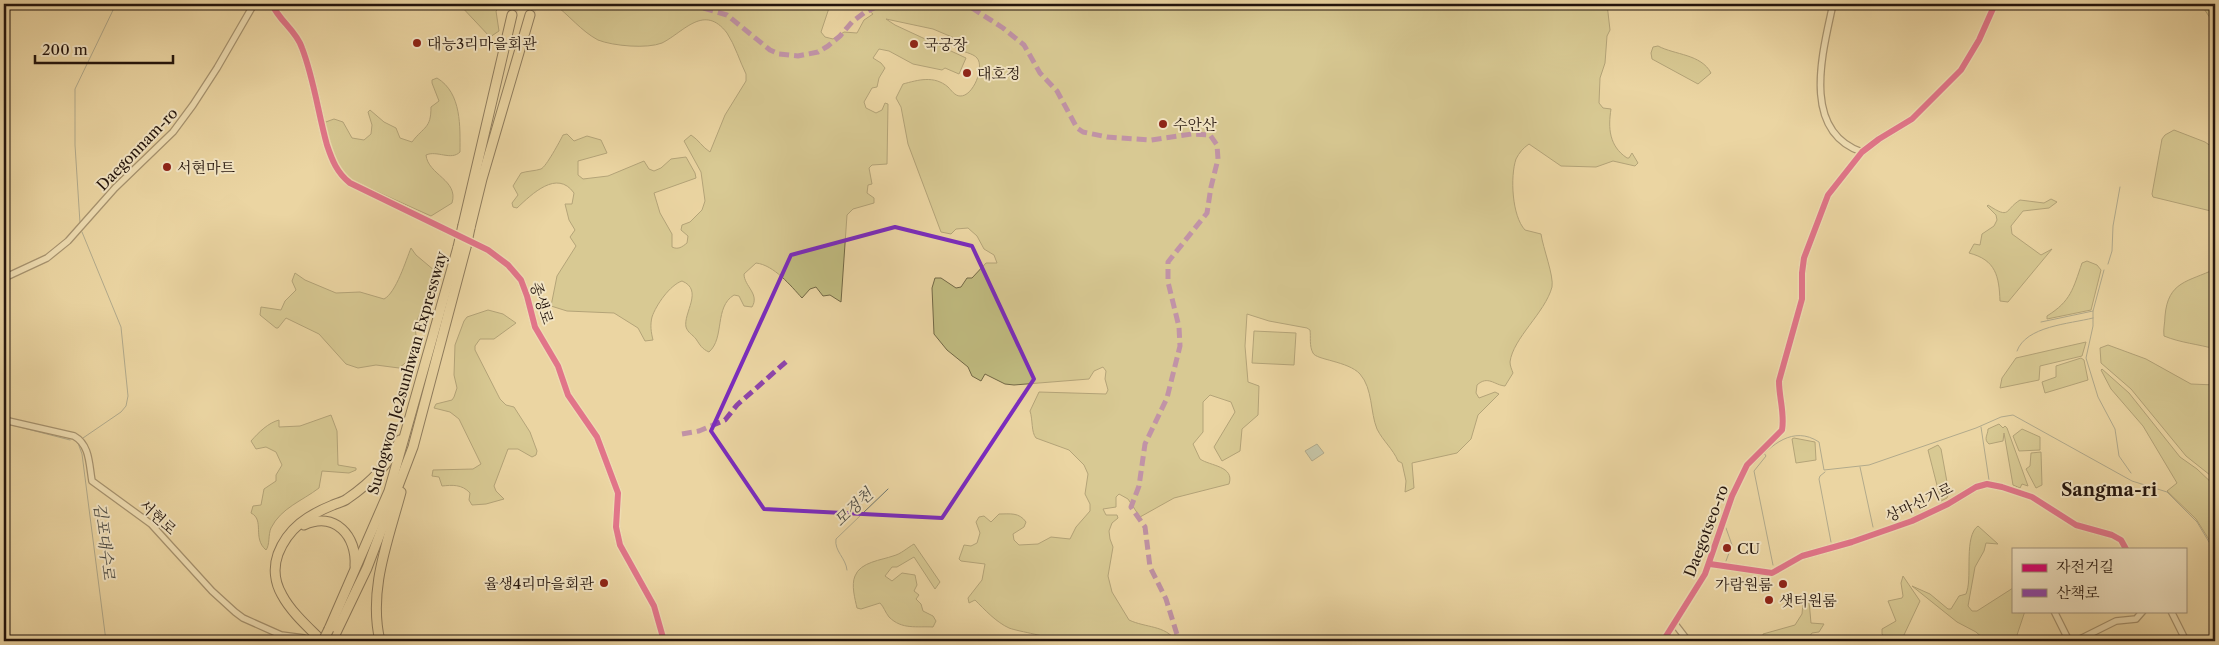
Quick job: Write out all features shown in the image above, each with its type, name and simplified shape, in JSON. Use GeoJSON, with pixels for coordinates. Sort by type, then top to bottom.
{"type":"FeatureCollection","features":[{"type":"Feature","properties":{"kind":"highway","name":"Sudogwon Je2sunhwan Expressway"},"geometry":{"type":"LineString","coordinates":[[467,226],[530,15]]}},
{"type":"Feature","properties":{"kind":"highway","name":"Sudogwon Je2sunhwan Expressway"},"geometry":{"type":"LineString","coordinates":[[322,641],[332,635],[367,568],[413,447],[467,226],[512,16]]}},
{"type":"Feature","properties":{"kind":"highway","name":"Sudogwon Je2sunhwan Expressway"},"geometry":{"type":"LineString","coordinates":[[332,635],[345,593],[389,491],[462,247]]}},
{"type":"Feature","properties":{"kind":"highway"},"geometry":{"type":"LineString","coordinates":[[322,641],[281,594],[275,576],[275,566],[280,548],[285,538],[299,523],[333,504],[345,500],[372,480],[398,446],[412,415]]}},
{"type":"Feature","properties":{"kind":"highway"},"geometry":{"type":"LineString","coordinates":[[380,641],[376,617],[378,576],[413,447]]}},
{"type":"Feature","properties":{"kind":"highway"},"geometry":{"type":"LineString","coordinates":[[327,641],[294,608],[282,580],[284,551],[293,536],[304,526],[321,520],[329,522],[337,525],[350,538],[355,553],[354,571],[345,593]]}},
{"type":"Feature","properties":{"kind":"street","name":"Daegonnam-ro"},"geometry":{"type":"LineString","coordinates":[[4,278],[47,258],[68,242],[116,188],[173,132],[193,106],[254,4]]}},
{"type":"Feature","properties":{"kind":"street","name":"종생로"},"geometry":{"type":"LineString","coordinates":[[272,4],[279,16],[295,33],[302,46],[327,145],[343,178],[488,250],[501,258],[517,273],[525,288],[535,327],[558,366],[568,395],[597,437],[618,493],[616,527],[620,545],[654,606],[664,641]]}},
{"type":"Feature","properties":{"kind":"street"},"geometry":{"type":"LineString","coordinates":[[1832,4],[1821,62],[1820,82],[1823,103],[1834,134],[1850,148],[1862,152]]}},
{"type":"Feature","properties":{"kind":"street","name":"Daegotseo-ro"},"geometry":{"type":"LineString","coordinates":[[1663,641],[1698,587],[1710,564],[1732,496],[1747,465],[1782,430],[1779,381],[1802,299],[1804,258],[1828,195],[1862,152],[1912,119],[1961,70],[1974,51],[1995,4]]}},
{"type":"Feature","properties":{"kind":"street","name":"서현로"},"geometry":{"type":"LineString","coordinates":[[4,420],[74,436],[82,440],[86,449],[92,480],[151,524],[228,606],[243,618],[281,635],[304,638]]}},
{"type":"Feature","properties":{"kind":"street","name":"상마신기로"},"geometry":{"type":"LineString","coordinates":[[1710,564],[1772,573],[1802,556],[1880,533],[1912,521],[1987,484],[2032,497],[2076,525],[2112,535],[2121,540],[2125,548]]}},
{"type":"Feature","properties":{"kind":"street"},"geometry":{"type":"LineString","coordinates":[[2055,612],[2070,641]]}},
{"type":"Feature","properties":{"kind":"street"},"geometry":{"type":"LineString","coordinates":[[2076,641],[2116,621],[2136,619],[2142,612]]}},
{"type":"Feature","properties":{"kind":"street"},"geometry":{"type":"LineString","coordinates":[[2172,612],[2186,641]]}},
{"type":"Feature","properties":{"kind":"street"},"geometry":{"type":"LineString","coordinates":[[1675,624],[1688,641]]}},
{"type":"Feature","properties":{"kind":"highlighted area"},"geometry":{"type":"Polygon","coordinates":[[[895,227],[972,246],[1034,379],[942,518],[764,509],[711,431],[791,255],[895,227]]]}},
{"type":"Feature","properties":{"kind":"shaded area"},"geometry":{"type":"Polygon","coordinates":[[[459,4],[503,4],[496,11],[499,31],[490,37],[459,4]]]}},
{"type":"Feature","properties":{"kind":"shaded area"},"geometry":{"type":"Polygon","coordinates":[[[554,4],[833,4],[829,8],[821,32],[825,37],[833,39],[844,32],[857,33],[864,20],[873,14],[868,10],[874,4],[1607,4],[1610,30],[1607,36],[1605,63],[1600,78],[1599,103],[1603,108],[1611,109],[1610,130],[1616,148],[1627,158],[1632,153],[1638,163],[1635,166],[1613,161],[1596,167],[1561,166],[1529,144],[1520,153],[1516,159],[1513,176],[1513,196],[1517,216],[1525,230],[1541,234],[1552,287],[1543,306],[1512,353],[1510,362],[1513,373],[1505,386],[1488,381],[1477,385],[1476,393],[1479,398],[1495,392],[1499,394],[1478,415],[1471,439],[1457,453],[1412,463],[1414,488],[1405,492],[1406,481],[1402,463],[1398,461],[1377,429],[1367,387],[1360,374],[1341,363],[1315,355],[1311,347],[1310,330],[1307,328],[1269,321],[1247,314],[1245,346],[1248,382],[1259,386],[1258,415],[1242,429],[1240,451],[1222,461],[1214,447],[1235,412],[1231,402],[1210,395],[1203,402],[1203,432],[1193,444],[1200,459],[1220,467],[1228,473],[1230,478],[1229,484],[1174,498],[1140,517],[1128,499],[1119,494],[1116,497],[1116,507],[1103,509],[1106,515],[1117,515],[1118,518],[1112,523],[1109,531],[1113,547],[1108,576],[1112,592],[1129,620],[1161,629],[1176,641],[1055,641],[1047,637],[1009,628],[995,619],[975,600],[969,603],[968,598],[982,580],[985,564],[961,561],[959,559],[964,545],[971,546],[977,543],[980,533],[976,522],[979,517],[984,516],[991,522],[999,514],[1014,514],[1023,519],[1026,522],[1024,527],[1013,534],[1014,540],[1019,545],[1038,544],[1051,537],[1070,539],[1076,527],[1090,511],[1090,504],[1085,494],[1088,474],[1084,465],[1069,450],[1036,438],[1033,433],[1030,411],[1039,392],[1106,394],[1108,390],[1105,379],[1106,371],[1103,367],[1094,371],[1089,379],[1014,385],[1005,384],[985,374],[981,381],[972,376],[968,367],[947,350],[934,334],[932,288],[935,278],[941,278],[956,288],[961,287],[967,278],[972,278],[986,263],[997,263],[994,255],[984,249],[977,236],[968,228],[956,229],[951,234],[941,232],[908,144],[901,107],[896,98],[903,84],[926,80],[943,83],[958,96],[965,95],[973,87],[979,74],[980,68],[977,58],[956,48],[959,40],[933,29],[886,19],[966,58],[959,74],[945,68],[942,70],[913,64],[889,51],[879,49],[873,58],[885,68],[879,78],[877,87],[872,88],[864,102],[866,108],[876,113],[882,110],[885,103],[888,104],[887,164],[872,165],[869,168],[872,184],[868,185],[867,193],[874,198],[874,203],[853,209],[847,215],[841,302],[830,295],[823,296],[816,287],[810,289],[802,298],[776,272],[756,263],[744,274],[754,298],[752,307],[744,306],[739,296],[734,295],[728,300],[724,307],[717,339],[709,352],[701,347],[686,327],[692,296],[688,285],[682,281],[668,291],[654,312],[651,326],[653,340],[645,341],[638,328],[614,313],[567,311],[551,306],[557,276],[576,246],[570,237],[575,230],[569,220],[565,204],[572,204],[574,193],[567,186],[560,183],[552,184],[537,191],[517,208],[513,207],[512,203],[518,195],[513,186],[521,173],[541,169],[553,154],[563,135],[567,134],[574,141],[587,136],[601,140],[607,153],[578,161],[578,175],[583,179],[608,176],[644,161],[649,169],[654,171],[661,168],[671,159],[686,157],[696,178],[654,193],[660,213],[672,234],[672,247],[678,248],[683,246],[687,243],[688,236],[681,230],[682,225],[690,222],[702,210],[705,201],[701,172],[684,141],[691,135],[710,152],[725,115],[746,81],[746,74],[735,48],[727,33],[719,24],[710,20],[694,23],[656,45],[630,46],[604,42],[586,32],[554,4]]]}},
{"type":"Feature","properties":{"kind":"shaded area"},"geometry":{"type":"Polygon","coordinates":[[[2201,4],[2215,4],[2215,25],[2202,6],[2201,4]]]}},
{"type":"Feature","properties":{"kind":"shaded area"},"geometry":{"type":"Polygon","coordinates":[[[1658,46],[1694,58],[1707,67],[1711,73],[1698,84],[1652,59],[1653,47],[1658,46]]]}},
{"type":"Feature","properties":{"kind":"shaded area"},"geometry":{"type":"Polygon","coordinates":[[[437,78],[445,84],[455,101],[458,111],[460,152],[452,156],[426,155],[432,168],[447,183],[453,195],[452,203],[431,216],[349,179],[335,160],[323,123],[334,119],[343,122],[352,138],[364,140],[371,134],[372,125],[368,112],[370,110],[384,122],[396,128],[400,138],[412,142],[428,124],[431,107],[439,101],[432,83],[432,80],[437,78]]]}},
{"type":"Feature","properties":{"kind":"shaded area"},"geometry":{"type":"Polygon","coordinates":[[[2174,130],[2205,142],[2215,149],[2215,212],[2153,197],[2162,139],[2174,130]]]}},
{"type":"Feature","properties":{"kind":"shaded area"},"geometry":{"type":"Polygon","coordinates":[[[2051,199],[2057,202],[2049,208],[2023,211],[2011,226],[2012,234],[2041,255],[2052,249],[2008,302],[2000,301],[1999,284],[1994,270],[1985,260],[1969,253],[1974,244],[1980,245],[1982,234],[1994,226],[1997,220],[1996,215],[1987,206],[2004,213],[2020,200],[2044,203],[2051,199]]]}},
{"type":"Feature","properties":{"kind":"shaded area"},"geometry":{"type":"Polygon","coordinates":[[[411,248],[416,255],[441,276],[426,298],[415,326],[417,345],[409,360],[399,368],[376,365],[358,368],[346,364],[319,334],[286,318],[276,328],[260,315],[261,307],[281,310],[285,301],[296,290],[292,281],[295,273],[305,280],[336,293],[360,292],[384,299],[393,290],[411,248]]]}},
{"type":"Feature","properties":{"kind":"shaded area"},"geometry":{"type":"Polygon","coordinates":[[[2087,261],[2097,265],[2101,270],[2091,310],[2047,319],[2047,316],[2061,305],[2070,294],[2082,263],[2087,261]]]}},
{"type":"Feature","properties":{"kind":"shaded area"},"geometry":{"type":"Polygon","coordinates":[[[2215,269],[2215,349],[2164,336],[2167,304],[2175,289],[2188,280],[2215,269]]]}},
{"type":"Feature","properties":{"kind":"shaded area"},"geometry":{"type":"Polygon","coordinates":[[[488,310],[503,314],[516,323],[494,339],[480,339],[475,346],[475,350],[500,399],[506,405],[514,407],[530,432],[537,451],[536,455],[532,457],[518,449],[508,449],[494,486],[504,499],[486,504],[472,505],[469,500],[470,493],[467,490],[457,486],[442,486],[439,477],[432,476],[433,470],[473,469],[481,464],[459,419],[450,412],[434,408],[436,404],[452,400],[454,397],[457,388],[454,375],[455,345],[464,321],[467,317],[488,310]]]}},
{"type":"Feature","properties":{"kind":"shaded area"},"geometry":{"type":"Polygon","coordinates":[[[1254,331],[1296,333],[1294,365],[1252,363],[1254,331]]]}},
{"type":"Feature","properties":{"kind":"shaded area"},"geometry":{"type":"Polygon","coordinates":[[[2086,342],[2082,356],[2040,366],[2039,380],[2000,388],[2002,378],[2016,358],[2086,342]]]}},
{"type":"Feature","properties":{"kind":"shaded area"},"geometry":{"type":"Polygon","coordinates":[[[2108,345],[2146,359],[2191,384],[2215,385],[2215,479],[2186,456],[2131,389],[2101,363],[2100,348],[2108,345]]]}},
{"type":"Feature","properties":{"kind":"shaded area"},"geometry":{"type":"Polygon","coordinates":[[[2081,358],[2084,360],[2088,380],[2045,393],[2042,382],[2056,377],[2056,366],[2081,358]]]}},
{"type":"Feature","properties":{"kind":"shaded area"},"geometry":{"type":"Polygon","coordinates":[[[2102,369],[2129,393],[2180,457],[2197,469],[2215,486],[2215,549],[2196,519],[2167,491],[2177,483],[2143,426],[2111,389],[2102,369]]]}},
{"type":"Feature","properties":{"kind":"shaded area"},"geometry":{"type":"Polygon","coordinates":[[[331,415],[337,431],[338,465],[356,468],[356,470],[349,473],[322,471],[319,488],[286,510],[275,521],[270,531],[266,550],[260,540],[257,520],[251,513],[253,506],[261,505],[264,489],[276,481],[276,475],[282,465],[276,452],[266,447],[256,449],[251,441],[260,431],[275,421],[279,420],[279,427],[300,426],[331,415]]]}},
{"type":"Feature","properties":{"kind":"shaded area"},"geometry":{"type":"Polygon","coordinates":[[[1999,424],[2003,428],[2005,426],[2007,428],[2028,486],[2022,484],[2020,488],[2013,485],[2004,433],[2003,441],[1989,444],[1986,440],[1988,429],[1999,424]]]}},
{"type":"Feature","properties":{"kind":"shaded area"},"geometry":{"type":"Polygon","coordinates":[[[2022,429],[2040,437],[2040,450],[2019,451],[2013,436],[2022,429]]]}},
{"type":"Feature","properties":{"kind":"shaded area"},"geometry":{"type":"Polygon","coordinates":[[[1792,439],[1815,442],[1816,460],[1796,463],[1792,439]]]}},
{"type":"Feature","properties":{"kind":"shaded area"},"geometry":{"type":"Polygon","coordinates":[[[1938,445],[1941,449],[1949,493],[1947,498],[1941,501],[1928,450],[1938,445]]]}},
{"type":"Feature","properties":{"kind":"shaded area"},"geometry":{"type":"Polygon","coordinates":[[[2041,452],[2042,485],[2036,488],[2026,469],[2030,466],[2031,453],[2041,452]]]}},
{"type":"Feature","properties":{"kind":"shaded area"},"geometry":{"type":"Polygon","coordinates":[[[1978,526],[1998,544],[1986,543],[1984,551],[1975,567],[1968,606],[1972,611],[1977,611],[2012,589],[2012,612],[2025,612],[2015,641],[1986,641],[1976,632],[1957,622],[1912,586],[1930,594],[1948,609],[1951,609],[1959,596],[1966,594],[1967,591],[1971,538],[1978,526]]]}},
{"type":"Feature","properties":{"kind":"shaded area"},"geometry":{"type":"Polygon","coordinates":[[[914,544],[940,582],[935,589],[914,557],[897,567],[892,567],[885,576],[892,581],[902,573],[915,575],[917,585],[914,591],[919,595],[916,599],[921,604],[923,611],[933,616],[936,621],[933,627],[904,626],[899,624],[889,617],[880,603],[861,609],[857,608],[853,584],[858,571],[877,560],[896,555],[914,544]]]}},
{"type":"Feature","properties":{"kind":"shaded area"},"geometry":{"type":"Polygon","coordinates":[[[1903,576],[1920,601],[1903,637],[1906,641],[1887,641],[1882,634],[1882,629],[1896,621],[1888,601],[1902,598],[1901,583],[1903,576]]]}},
{"type":"Feature","properties":{"kind":"shaded area"},"geometry":{"type":"Polygon","coordinates":[[[1809,601],[1811,623],[1824,624],[1819,632],[1812,633],[1806,641],[1763,641],[1763,634],[1795,625],[1802,614],[1803,603],[1809,601]]]}},
{"type":"Feature","properties":{"kind":"water"},"geometry":{"type":"Polygon","coordinates":[[[1317,444],[1324,453],[1312,461],[1305,451],[1317,444]]]}},
{"type":"Feature","properties":{"kind":"waterway"},"geometry":{"type":"LineString","coordinates":[[80,223],[75,145],[75,89],[116,4]]}},
{"type":"Feature","properties":{"kind":"waterway"},"geometry":{"type":"LineString","coordinates":[[2108,264],[2112,251],[2113,226],[2120,187]]}},
{"type":"Feature","properties":{"kind":"waterway"},"geometry":{"type":"LineString","coordinates":[[82,232],[121,327],[128,396],[126,406],[121,412],[83,438]]}},
{"type":"Feature","properties":{"kind":"waterway"},"geometry":{"type":"LineString","coordinates":[[2104,270],[2093,311],[2093,326],[2086,358],[2098,397],[2115,429],[2119,456],[2131,473]]}},
{"type":"Feature","properties":{"kind":"waterway"},"geometry":{"type":"LineString","coordinates":[[2041,322],[2093,311]]}},
{"type":"Feature","properties":{"kind":"waterway"},"geometry":{"type":"LineString","coordinates":[[2017,351],[2029,336],[2039,331],[2061,324],[2093,318]]}},
{"type":"Feature","properties":{"kind":"waterway"},"geometry":{"type":"LineString","coordinates":[[1754,464],[1783,439],[1791,436],[1800,436],[1809,437],[1819,442],[1824,470],[1869,465],[1976,428],[2001,417],[2013,415],[2132,481],[2167,492],[2197,522],[2215,552]]}},
{"type":"Feature","properties":{"kind":"waterway","name":"김포대수로"},"geometry":{"type":"LineString","coordinates":[[8,424],[70,440]]}},
{"type":"Feature","properties":{"kind":"waterway"},"geometry":{"type":"LineString","coordinates":[[1981,427],[1989,480]]}},
{"type":"Feature","properties":{"kind":"waterway","name":"김포대수로"},"geometry":{"type":"LineString","coordinates":[[78,443],[82,454],[106,641]]}},
{"type":"Feature","properties":{"kind":"waterway"},"geometry":{"type":"LineString","coordinates":[[1764,453],[1766,456],[1754,471],[1773,565]]}},
{"type":"Feature","properties":{"kind":"waterway"},"geometry":{"type":"LineString","coordinates":[[1860,467],[1873,527]]}},
{"type":"Feature","properties":{"kind":"waterway"},"geometry":{"type":"LineString","coordinates":[[1825,472],[1819,479],[1831,542]]}},
{"type":"Feature","properties":{"kind":"waterway","name":"모정천"},"geometry":{"type":"LineString","coordinates":[[847,570],[837,547],[836,539],[888,489]]}},
{"type":"Feature","properties":{"kind":"waterway"},"geometry":{"type":"LineString","coordinates":[[1726,528],[1732,545],[1726,561]]}},
{"type":"Feature","properties":{"kind":"tunnel"},"geometry":{"type":"LineString","coordinates":[[512,15],[515,4]]}},
{"type":"Feature","properties":{"kind":"tunnel"},"geometry":{"type":"LineString","coordinates":[[530,15],[533,4]]}},
{"type":"Feature","properties":{"kind":"marked path"},"geometry":{"type":"LineString","coordinates":[[689,4],[727,15],[770,50],[779,54],[798,56],[818,52],[828,46],[852,22],[865,12],[881,5],[969,6],[1003,28],[1024,45],[1040,73],[1057,91],[1077,128],[1083,132],[1107,137],[1151,140],[1192,134],[1210,135],[1217,145],[1218,159],[1207,213],[1168,262],[1168,282],[1179,327],[1180,346],[1167,398],[1145,444],[1139,486],[1131,507],[1145,527],[1150,567],[1166,599],[1179,641]]}},
{"type":"Feature","properties":{"kind":"marked path"},"geometry":{"type":"LineString","coordinates":[[682,434],[699,431],[725,420],[737,405],[788,360]]}},
{"type":"Feature","properties":{"kind":"cycle path"},"geometry":{"type":"LineString","coordinates":[[272,4],[279,16],[296,36],[302,48],[310,72],[327,145],[338,171],[350,183],[488,250],[508,265],[521,280],[535,327],[558,366],[568,395],[597,437],[618,493],[616,527],[620,545],[654,606],[664,641]]}},
{"type":"Feature","properties":{"kind":"cycle path"},"geometry":{"type":"LineString","coordinates":[[1663,641],[1705,574],[1732,496],[1747,465],[1782,430],[1783,418],[1779,381],[1802,299],[1804,258],[1828,195],[1862,152],[1912,119],[1961,70],[1979,40],[1995,4]]}},
{"type":"Feature","properties":{"kind":"cycle path"},"geometry":{"type":"LineString","coordinates":[[1710,564],[1772,573],[1802,556],[1852,542],[1912,521],[1948,504],[1976,487],[1987,484],[2032,497],[2076,525],[2112,535],[2121,540],[2125,548]]}},
{"type":"Feature","properties":{"kind":"place","name":"대능3리마을회관"},"geometry":{"type":"Point","coordinates":[417,43]}},
{"type":"Feature","properties":{"kind":"place","name":"국궁장"},"geometry":{"type":"Point","coordinates":[914,44]}},
{"type":"Feature","properties":{"kind":"place","name":"대호정"},"geometry":{"type":"Point","coordinates":[967,73]}},
{"type":"Feature","properties":{"kind":"place","name":"수안산"},"geometry":{"type":"Point","coordinates":[1163,124]}},
{"type":"Feature","properties":{"kind":"place","name":"서현마트"},"geometry":{"type":"Point","coordinates":[167,167]}},
{"type":"Feature","properties":{"kind":"place","name":"CU"},"geometry":{"type":"Point","coordinates":[1727,548]}},
{"type":"Feature","properties":{"kind":"place","name":"율생4리마을회관"},"geometry":{"type":"Point","coordinates":[604,583]}},
{"type":"Feature","properties":{"kind":"place","name":"가람원룸"},"geometry":{"type":"Point","coordinates":[1783,584]}},
{"type":"Feature","properties":{"kind":"place","name":"샛터원룸"},"geometry":{"type":"Point","coordinates":[1769,600]}},
{"type":"Feature","properties":{"kind":"district","name":"Sangma-ri"},"geometry":{"type":"Point","coordinates":[2109,490]}}]}
